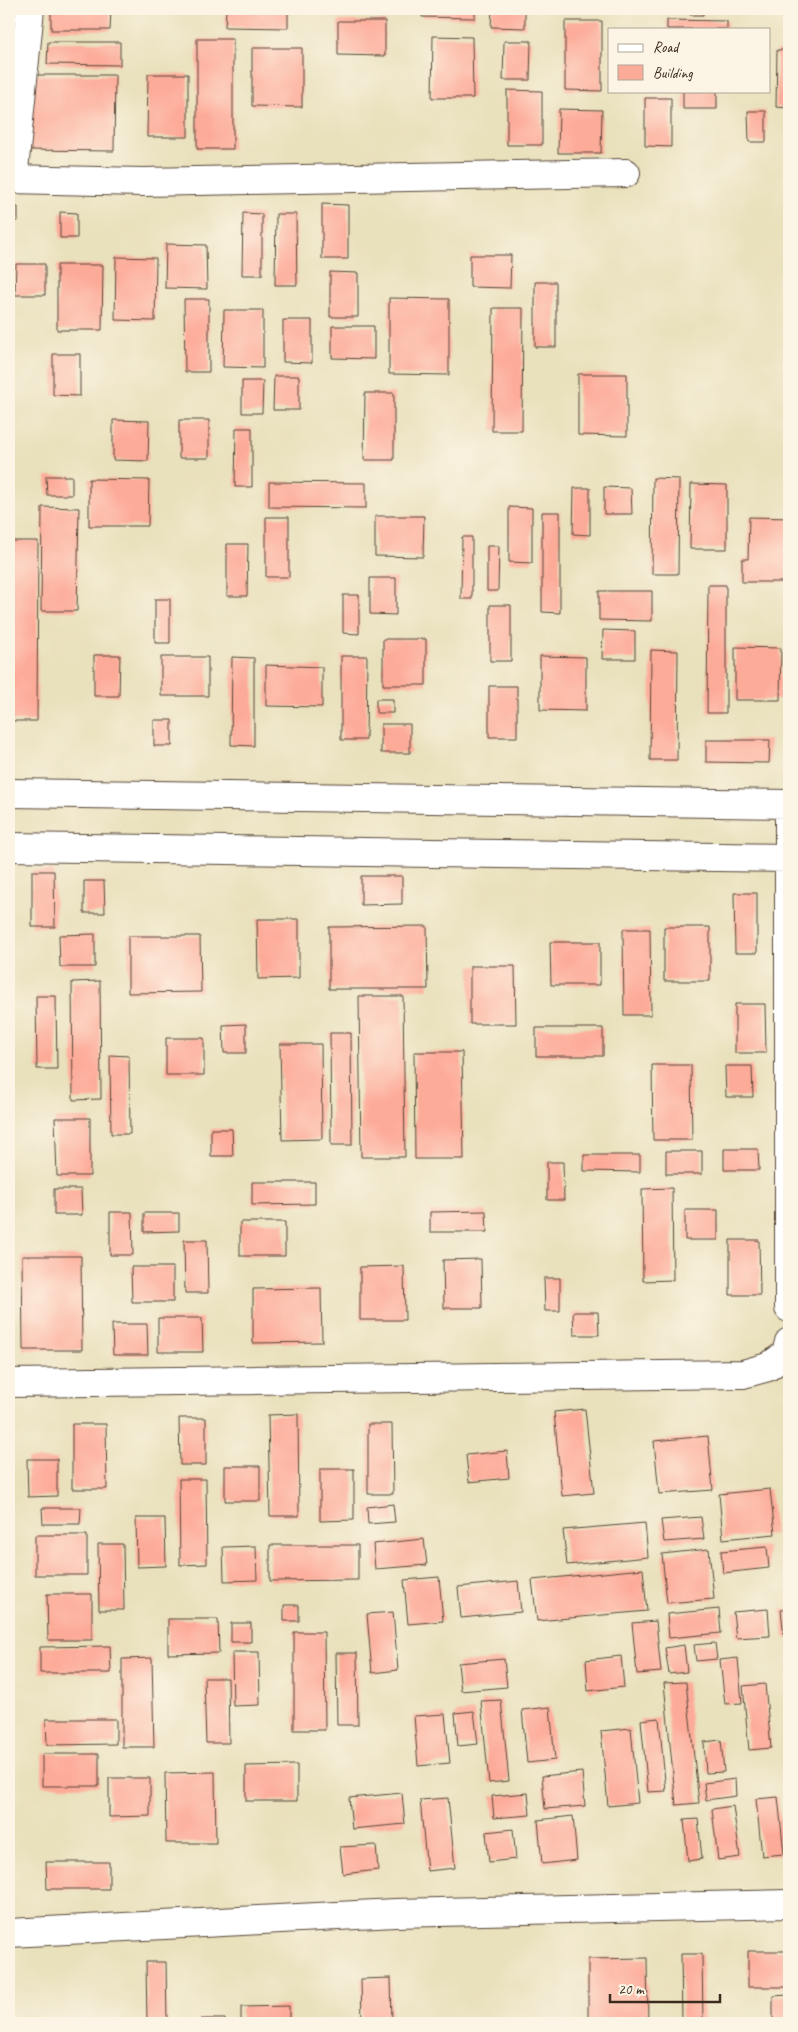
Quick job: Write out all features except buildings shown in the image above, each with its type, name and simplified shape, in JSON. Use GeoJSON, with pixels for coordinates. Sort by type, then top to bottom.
{"type":"FeatureCollection","features":[{"type":"Feature","properties":{"kind":"street"},"geometry":{"type":"LineString","coordinates":[[30,9],[11,179],[143,182],[626,173]]}},
{"type":"Feature","properties":{"kind":"street"},"geometry":{"type":"LineString","coordinates":[[9,794],[789,806],[789,1308]]}},
{"type":"Feature","properties":{"kind":"street"},"geometry":{"type":"LineString","coordinates":[[9,847],[789,858]]}},
{"type":"Feature","properties":{"kind":"street"},"geometry":{"type":"LineString","coordinates":[[9,1383],[743,1374],[768,1367],[786,1354],[789,1342]]}},
{"type":"Feature","properties":{"kind":"street"},"geometry":{"type":"LineString","coordinates":[[9,1934],[395,1913],[789,1904]]}}]}
